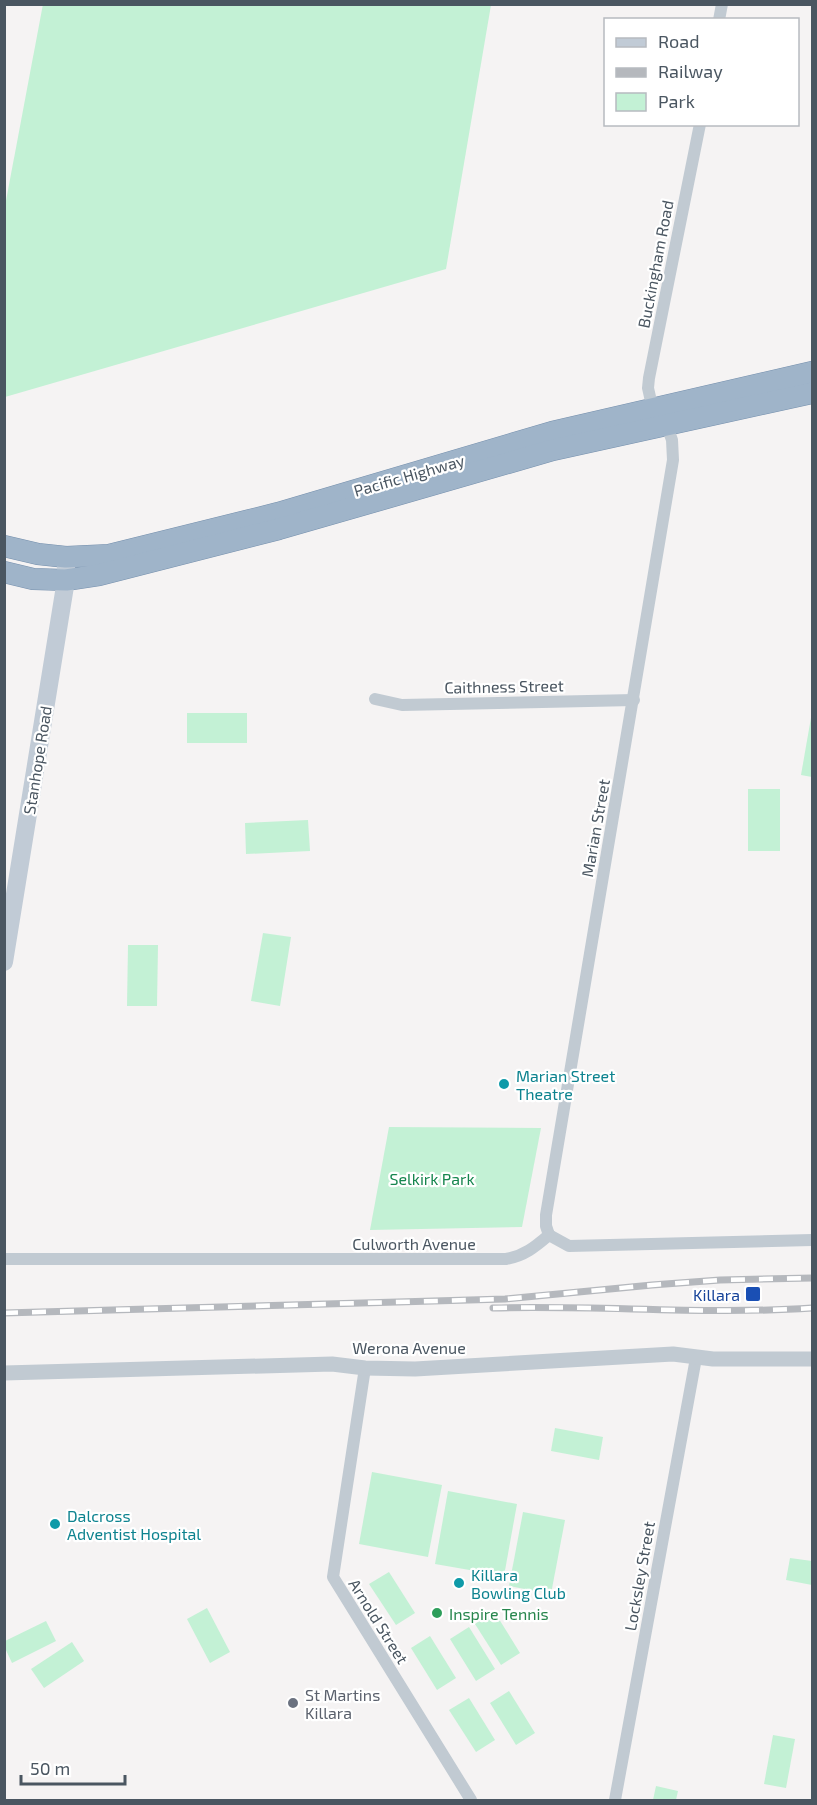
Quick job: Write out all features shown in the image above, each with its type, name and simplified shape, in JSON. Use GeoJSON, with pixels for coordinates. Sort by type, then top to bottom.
{"type":"FeatureCollection","features":[{"type":"Feature","properties":{"kind":"highway","name":"Pacific Highway"},"geometry":{"type":"LineString","coordinates":[[4,546],[38,554],[66,557],[109,555],[278,513],[552,432],[813,372]]}},
{"type":"Feature","properties":{"kind":"highway","name":"Pacific Highway"},"geometry":{"type":"LineString","coordinates":[[4,572],[33,579],[66,580],[99,575],[279,529],[553,450],[813,393]]}},
{"type":"Feature","properties":{"kind":"main road","name":"Stanhope Road"},"geometry":{"type":"LineString","coordinates":[[4,962],[66,580],[66,557]]}},
{"type":"Feature","properties":{"kind":"street","name":"Buckingham Road"},"geometry":{"type":"LineString","coordinates":[[653,410],[648,388],[649,378],[700,126]]}},
{"type":"Feature","properties":{"kind":"street","name":"Marian Street"},"geometry":{"type":"LineString","coordinates":[[549,1235],[546,1215],[674,460],[672,440],[667,426]]}},
{"type":"Feature","properties":{"kind":"street","name":"Caithness Street"},"geometry":{"type":"LineString","coordinates":[[375,699],[402,705],[634,700]]}},
{"type":"Feature","properties":{"kind":"street"},"geometry":{"type":"LineString","coordinates":[[549,1235],[569,1246],[813,1240]]}},
{"type":"Feature","properties":{"kind":"street","name":"Culworth Avenue"},"geometry":{"type":"LineString","coordinates":[[4,1259],[506,1259],[529,1252],[549,1235]]}},
{"type":"Feature","properties":{"kind":"street","name":"Werona Avenue"},"geometry":{"type":"LineString","coordinates":[[4,1373],[332,1364],[364,1368],[415,1369],[673,1354],[713,1359],[813,1359]]}},
{"type":"Feature","properties":{"kind":"street","name":"Locksley Street"},"geometry":{"type":"LineString","coordinates":[[615,1800],[696,1358]]}},
{"type":"Feature","properties":{"kind":"street","name":"Arnold Street"},"geometry":{"type":"LineString","coordinates":[[364,1368],[333,1577],[471,1800]]}},
{"type":"Feature","properties":{"kind":"green space"},"geometry":{"type":"Polygon","coordinates":[[[43,4],[491,5],[446,269],[5,397],[5,206],[43,4]]]}},
{"type":"Feature","properties":{"kind":"green space"},"geometry":{"type":"Polygon","coordinates":[[[812,712],[812,777],[801,775],[812,712]]]}},
{"type":"Feature","properties":{"kind":"green space"},"geometry":{"type":"Polygon","coordinates":[[[187,713],[247,713],[247,743],[187,743],[187,713]]]}},
{"type":"Feature","properties":{"kind":"green space"},"geometry":{"type":"Polygon","coordinates":[[[748,789],[780,789],[780,851],[748,851],[748,789]]]}},
{"type":"Feature","properties":{"kind":"green space"},"geometry":{"type":"Polygon","coordinates":[[[308,820],[310,851],[246,854],[245,823],[308,820]]]}},
{"type":"Feature","properties":{"kind":"green space"},"geometry":{"type":"Polygon","coordinates":[[[263,933],[291,937],[280,1006],[251,1001],[263,933]]]}},
{"type":"Feature","properties":{"kind":"green space"},"geometry":{"type":"Polygon","coordinates":[[[128,945],[158,945],[157,1006],[127,1006],[128,945]]]}},
{"type":"Feature","properties":{"kind":"green space","name":"Selkirk Park"},"geometry":{"type":"Polygon","coordinates":[[[389,1127],[541,1128],[522,1227],[370,1230],[389,1127]]]}},
{"type":"Feature","properties":{"kind":"green space"},"geometry":{"type":"Polygon","coordinates":[[[555,1428],[603,1437],[599,1460],[551,1451],[555,1428]]]}},
{"type":"Feature","properties":{"kind":"green space"},"geometry":{"type":"Polygon","coordinates":[[[372,1472],[442,1485],[428,1557],[359,1544],[372,1472]]]}},
{"type":"Feature","properties":{"kind":"green space"},"geometry":{"type":"Polygon","coordinates":[[[448,1491],[517,1504],[504,1576],[435,1564],[448,1491]]]}},
{"type":"Feature","properties":{"kind":"green space"},"geometry":{"type":"Polygon","coordinates":[[[523,1512],[565,1520],[551,1594],[509,1586],[523,1512]]]}},
{"type":"Feature","properties":{"kind":"green space"},"geometry":{"type":"Polygon","coordinates":[[[790,1558],[812,1561],[812,1585],[786,1580],[790,1558]]]}},
{"type":"Feature","properties":{"kind":"green space"},"geometry":{"type":"Polygon","coordinates":[[[389,1572],[415,1613],[396,1625],[369,1584],[389,1572]]]}},
{"type":"Feature","properties":{"kind":"green space"},"geometry":{"type":"Polygon","coordinates":[[[207,1608],[230,1652],[210,1663],[187,1619],[207,1608]]]}},
{"type":"Feature","properties":{"kind":"green space"},"geometry":{"type":"Polygon","coordinates":[[[494,1611],[520,1653],[501,1665],[475,1624],[494,1611]]]}},
{"type":"Feature","properties":{"kind":"green space"},"geometry":{"type":"Polygon","coordinates":[[[46,1621],[56,1641],[12,1663],[5,1648],[5,1641],[46,1621]]]}},
{"type":"Feature","properties":{"kind":"green space"},"geometry":{"type":"Polygon","coordinates":[[[469,1627],[495,1669],[476,1681],[450,1639],[469,1627]]]}},
{"type":"Feature","properties":{"kind":"green space"},"geometry":{"type":"Polygon","coordinates":[[[430,1636],[456,1678],[437,1690],[411,1648],[430,1636]]]}},
{"type":"Feature","properties":{"kind":"green space"},"geometry":{"type":"Polygon","coordinates":[[[72,1642],[84,1661],[44,1688],[31,1669],[72,1642]]]}},
{"type":"Feature","properties":{"kind":"green space"},"geometry":{"type":"Polygon","coordinates":[[[509,1691],[535,1733],[516,1745],[490,1703],[509,1691]]]}},
{"type":"Feature","properties":{"kind":"green space"},"geometry":{"type":"Polygon","coordinates":[[[469,1698],[495,1740],[476,1752],[449,1710],[469,1698]]]}},
{"type":"Feature","properties":{"kind":"green space"},"geometry":{"type":"Polygon","coordinates":[[[773,1735],[795,1739],[786,1788],[764,1784],[773,1735]]]}},
{"type":"Feature","properties":{"kind":"green space"},"geometry":{"type":"Polygon","coordinates":[[[656,1786],[678,1791],[676,1800],[653,1800],[656,1786]]]}},
{"type":"Feature","properties":{"kind":"railway"},"geometry":{"type":"LineString","coordinates":[[4,1313],[505,1299],[720,1280],[812,1278]]}},
{"type":"Feature","properties":{"kind":"railway"},"geometry":{"type":"LineString","coordinates":[[493,1308],[732,1311],[812,1308]]}},
{"type":"Feature","properties":{"kind":"place","name":"Marian Street Theatre"},"geometry":{"type":"Point","coordinates":[504,1084]}},
{"type":"Feature","properties":{"kind":"place","name":"Killara"},"geometry":{"type":"Point","coordinates":[753,1294]}},
{"type":"Feature","properties":{"kind":"place","name":"Dalcross Adventist Hospital"},"geometry":{"type":"Point","coordinates":[55,1524]}},
{"type":"Feature","properties":{"kind":"place","name":"Killara Bowling Club"},"geometry":{"type":"Point","coordinates":[459,1583]}},
{"type":"Feature","properties":{"kind":"place","name":"Inspire Tennis"},"geometry":{"type":"Point","coordinates":[437,1613]}},
{"type":"Feature","properties":{"kind":"place","name":"St Martins Killara"},"geometry":{"type":"Point","coordinates":[293,1703]}}]}
